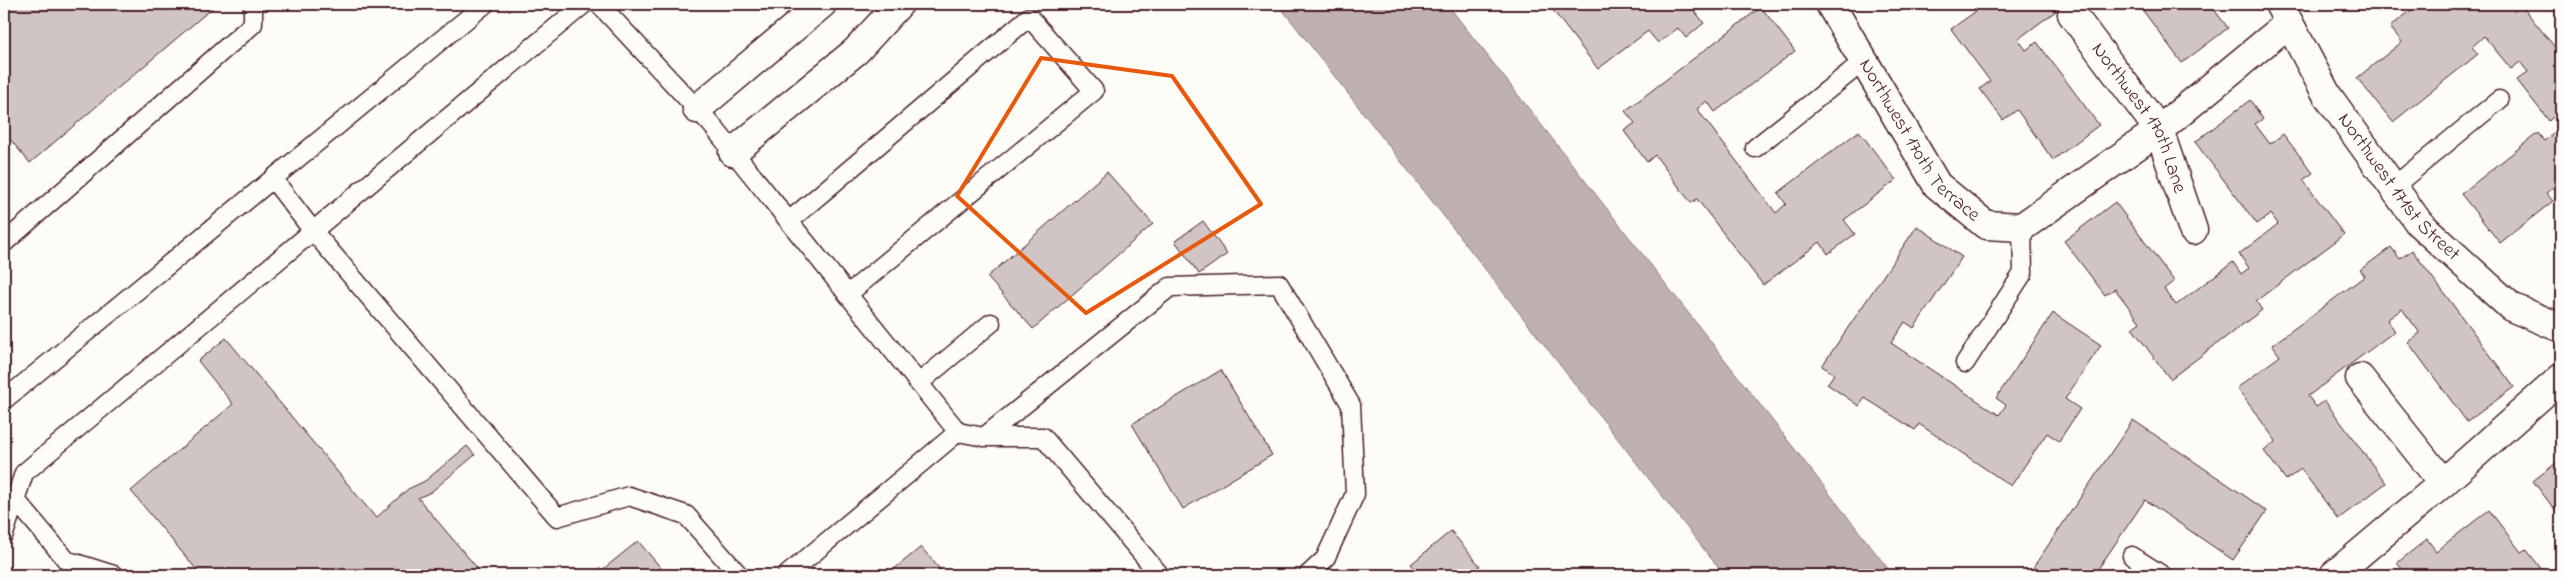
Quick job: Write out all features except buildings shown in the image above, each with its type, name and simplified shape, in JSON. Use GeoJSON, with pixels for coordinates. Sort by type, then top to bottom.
{"type":"FeatureCollection","features":[{"type":"Feature","properties":{"kind":"street"},"geometry":{"type":"LineString","coordinates":[[697,109],[822,4]]}},
{"type":"Feature","properties":{"kind":"street"},"geometry":{"type":"LineString","coordinates":[[734,152],[856,51],[899,4]]}},
{"type":"Feature","properties":{"kind":"street","name":"Northwest 170th Terrace"},"geometry":{"type":"LineString","coordinates":[[1830,4],[1937,185],[1986,225],[2022,227]]}},
{"type":"Feature","properties":{"kind":"street","name":"Northwest 170th Lane"},"geometry":{"type":"LineString","coordinates":[[2072,14],[2159,130],[2193,230]]}},
{"type":"Feature","properties":{"kind":"street"},"geometry":{"type":"LineString","coordinates":[[2022,227],[2159,130],[2284,14]]}},
{"type":"Feature","properties":{"kind":"street","name":"Northwest 171st Street"},"geometry":{"type":"LineString","coordinates":[[2284,14],[2327,95],[2419,223],[2511,307],[2561,328]]}},
{"type":"Feature","properties":{"kind":"street"},"geometry":{"type":"LineString","coordinates":[[2360,378],[2443,483]]}},
{"type":"Feature","properties":{"kind":"street"},"geometry":{"type":"LineString","coordinates":[[2334,575],[2443,483],[2561,378]]}},
{"type":"Feature","properties":{"kind":"lane"},"geometry":{"type":"LineString","coordinates":[[4,243],[253,24],[254,4]]}},
{"type":"Feature","properties":{"kind":"lane"},"geometry":{"type":"LineString","coordinates":[[4,400],[486,4]]}},
{"type":"Feature","properties":{"kind":"lane"},"geometry":{"type":"LineString","coordinates":[[4,534],[24,473],[584,4]]}},
{"type":"Feature","properties":{"kind":"lane"},"geometry":{"type":"LineString","coordinates":[[599,4],[697,109],[734,152],[958,432],[984,437],[1043,437],[1160,575]]}},
{"type":"Feature","properties":{"kind":"lane"},"geometry":{"type":"LineString","coordinates":[[789,221],[1029,17],[1094,91],[848,294]]}},
{"type":"Feature","properties":{"kind":"lane"},"geometry":{"type":"LineString","coordinates":[[1755,148],[1864,61]]}},
{"type":"Feature","properties":{"kind":"lane"},"geometry":{"type":"LineString","coordinates":[[2393,187],[2499,100]]}},
{"type":"Feature","properties":{"kind":"lane"},"geometry":{"type":"LineString","coordinates":[[272,179],[313,231],[557,517],[629,496],[686,515],[739,575]]}},
{"type":"Feature","properties":{"kind":"lane"},"geometry":{"type":"LineString","coordinates":[[1965,363],[2023,273],[2022,227]]}},
{"type":"Feature","properties":{"kind":"lane"},"geometry":{"type":"LineString","coordinates":[[984,437],[1170,287],[1279,284],[1351,405],[1355,494],[1325,559],[1308,575]]}},
{"type":"Feature","properties":{"kind":"lane"},"geometry":{"type":"LineString","coordinates":[[919,383],[991,323]]}},
{"type":"Feature","properties":{"kind":"lane"},"geometry":{"type":"LineString","coordinates":[[787,575],[958,432]]}},
{"type":"Feature","properties":{"kind":"lane"},"geometry":{"type":"LineString","coordinates":[[15,499],[79,575]]}},
{"type":"Feature","properties":{"kind":"lane"},"geometry":{"type":"LineString","coordinates":[[2132,556],[2162,575]]}},
{"type":"Feature","properties":{"kind":"lane"},"geometry":{"type":"LineString","coordinates":[[66,560],[114,575]]}},
{"type":"Feature","properties":{"kind":"highlighted area"},"geometry":{"type":"Polygon","coordinates":[[[1041,58],[1172,76],[1261,204],[1086,313],[957,196],[1041,58]]]}},
{"type":"Feature","properties":{"kind":"shaded area"},"geometry":{"type":"Polygon","coordinates":[[[1278,4],[1447,4],[1893,575],[1724,575],[1278,4]]]}}]}
